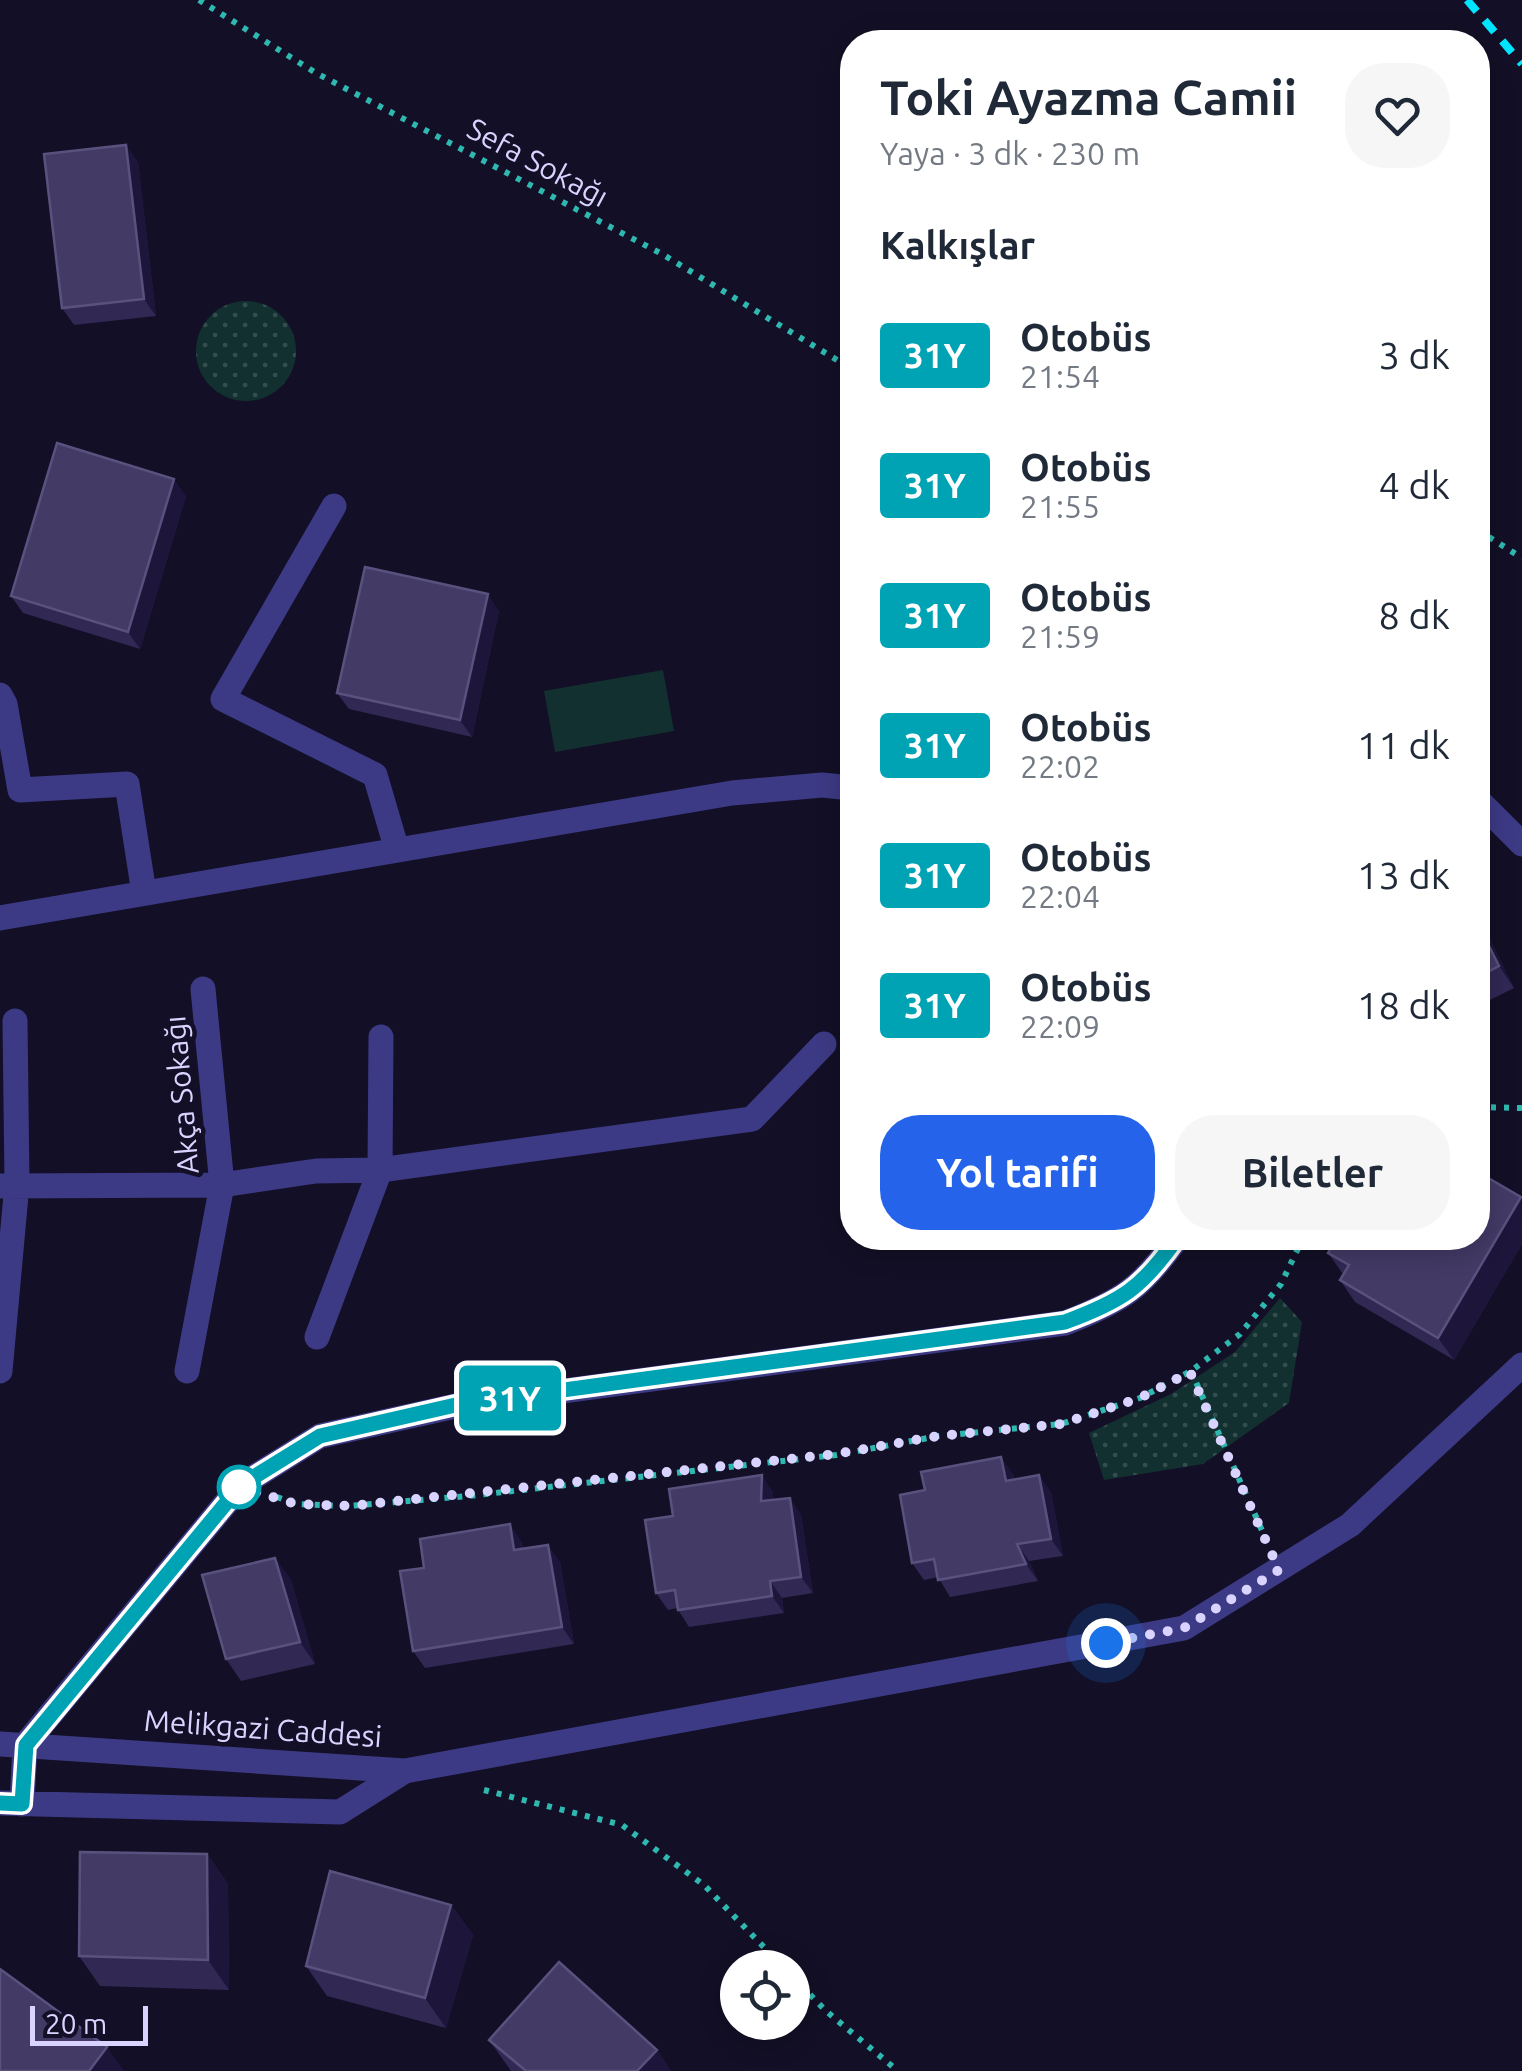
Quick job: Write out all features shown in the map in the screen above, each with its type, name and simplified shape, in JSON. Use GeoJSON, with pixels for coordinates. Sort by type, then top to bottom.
{"type":"FeatureCollection","features":[{"type":"Feature","properties":{"kind":"street"},"geometry":{"type":"LineString","coordinates":[[334,506],[223,699],[376,775],[398,850]]}},
{"type":"Feature","properties":{"kind":"street"},"geometry":{"type":"LineString","coordinates":[[0,696],[5,704],[20,790],[127,784],[144,893]]}},
{"type":"Feature","properties":{"kind":"street"},"geometry":{"type":"LineString","coordinates":[[0,918],[732,793],[840,787]]}},
{"type":"Feature","properties":{"kind":"street"},"geometry":{"type":"LineString","coordinates":[[1490,812],[1522,844]]}},
{"type":"Feature","properties":{"kind":"street","name":"Akça Sokağı"},"geometry":{"type":"LineString","coordinates":[[186,1371],[222,1186],[204,989]]}},
{"type":"Feature","properties":{"kind":"street"},"geometry":{"type":"LineString","coordinates":[[0,1371],[15,1021]]}},
{"type":"Feature","properties":{"kind":"street"},"geometry":{"type":"LineString","coordinates":[[316,1337],[380,1170],[381,1037]]}},
{"type":"Feature","properties":{"kind":"street"},"geometry":{"type":"LineString","coordinates":[[9,1185],[222,1186],[316,1172],[380,1170],[752,1119],[824,1044]]}},
{"type":"Feature","properties":{"kind":"street"},"geometry":{"type":"LineString","coordinates":[[11,1803],[13,1744],[241,1485],[320,1436],[460,1404],[1065,1322],[1113,1304],[1148,1278],[1168,1250]]}},
{"type":"Feature","properties":{"kind":"street"},"geometry":{"type":"LineString","coordinates":[[405,1771],[1184,1628],[1350,1525],[1522,1365]]}},
{"type":"Feature","properties":{"kind":"street","name":"Melikgazi Caddesi"},"geometry":{"type":"LineString","coordinates":[[13,1744],[405,1771]]}},
{"type":"Feature","properties":{"kind":"street","name":"Melikgazi Caddesi"},"geometry":{"type":"LineString","coordinates":[[11,1803],[340,1812],[405,1771]]}},
{"type":"Feature","properties":{"kind":"path","name":"Sefa Sokağı"},"geometry":{"type":"LineString","coordinates":[[199,0],[316,73],[679,264],[840,362]]}},
{"type":"Feature","properties":{"kind":"path"},"geometry":{"type":"LineString","coordinates":[[1490,538],[1522,558]]}},
{"type":"Feature","properties":{"kind":"path"},"geometry":{"type":"LineString","coordinates":[[1490,1107],[1522,1108]]}},
{"type":"Feature","properties":{"kind":"path"},"geometry":{"type":"LineString","coordinates":[[241,1485],[296,1504],[350,1506],[836,1454],[938,1436],[1061,1424],[1140,1398],[1190,1372],[1240,1334],[1281,1284],[1297,1250]]}},
{"type":"Feature","properties":{"kind":"path"},"geometry":{"type":"LineString","coordinates":[[1190,1372],[1279,1570]]}},
{"type":"Feature","properties":{"kind":"path"},"geometry":{"type":"LineString","coordinates":[[477,1788],[622,1824],[704,1885],[767,1950]]}},
{"type":"Feature","properties":{"kind":"path"},"geometry":{"type":"LineString","coordinates":[[810,1995],[898,2071]]}},
{"type":"Feature","properties":{"kind":"green space"},"geometry":{"type":"Polygon","coordinates":[[[246,301],[265,305],[281,316],[292,332],[296,351],[292,370],[281,386],[265,397],[246,401],[227,397],[211,386],[200,370],[196,351],[200,332],[211,316],[227,305],[246,301]]]}},
{"type":"Feature","properties":{"kind":"green space"},"geometry":{"type":"Polygon","coordinates":[[[663,670],[674,731],[555,752],[544,691],[663,670]]]}},
{"type":"Feature","properties":{"kind":"green space"},"geometry":{"type":"Polygon","coordinates":[[[1280,1298],[1302,1322],[1289,1403],[1203,1464],[1104,1480],[1089,1433],[1171,1394],[1235,1352],[1280,1298]]]}},
{"type":"Feature","properties":{"kind":"building"},"geometry":{"type":"Polygon","coordinates":[[[126,145],[144,299],[62,308],[44,154],[126,145]]]}},
{"type":"Feature","properties":{"kind":"building"},"geometry":{"type":"Polygon","coordinates":[[[57,443],[174,479],[128,632],[11,596],[57,443]]]}},
{"type":"Feature","properties":{"kind":"building"},"geometry":{"type":"Polygon","coordinates":[[[365,567],[488,594],[460,720],[337,693],[365,567]]]}},
{"type":"Feature","properties":{"kind":"building"},"geometry":{"type":"Polygon","coordinates":[[[1490,948],[1499,966],[1490,971],[1490,948]]]}},
{"type":"Feature","properties":{"kind":"building"},"geometry":{"type":"Polygon","coordinates":[[[1490,1179],[1521,1197],[1490,1250],[1490,1179]]]}},
{"type":"Feature","properties":{"kind":"building"},"geometry":{"type":"Polygon","coordinates":[[[1490,1250],[1438,1338],[1340,1280],[1349,1265],[1328,1253],[1490,1250]]]}},
{"type":"Feature","properties":{"kind":"building"},"geometry":{"type":"Polygon","coordinates":[[[1001,1457],[1006,1481],[1039,1475],[1051,1539],[1017,1544],[1026,1564],[938,1580],[934,1559],[912,1563],[900,1495],[925,1490],[921,1472],[1001,1457]]]}},
{"type":"Feature","properties":{"kind":"building"},"geometry":{"type":"Polygon","coordinates":[[[762,1475],[761,1501],[790,1498],[801,1577],[770,1581],[772,1596],[678,1610],[675,1590],[656,1593],[645,1520],[673,1516],[669,1489],[762,1475]]]}},
{"type":"Feature","properties":{"kind":"building"},"geometry":{"type":"Polygon","coordinates":[[[510,1524],[514,1550],[548,1545],[562,1627],[413,1651],[400,1571],[424,1568],[420,1539],[510,1524]]]}},
{"type":"Feature","properties":{"kind":"building"},"geometry":{"type":"Polygon","coordinates":[[[275,1558],[300,1642],[226,1659],[202,1575],[275,1558]]]}},
{"type":"Feature","properties":{"kind":"building"},"geometry":{"type":"Polygon","coordinates":[[[80,1852],[207,1854],[208,1960],[79,1956],[80,1852]]]}},
{"type":"Feature","properties":{"kind":"building"},"geometry":{"type":"Polygon","coordinates":[[[330,1871],[451,1905],[425,1998],[306,1966],[330,1871]]]}},
{"type":"Feature","properties":{"kind":"building"},"geometry":{"type":"Polygon","coordinates":[[[559,1962],[657,2050],[637,2071],[526,2071],[489,2040],[559,1962]]]}},
{"type":"Feature","properties":{"kind":"building"},"geometry":{"type":"Polygon","coordinates":[[[0,1969],[107,2047],[89,2071],[0,2071],[0,1969]]]}},
{"type":"Feature","properties":{"kind":"railway"},"geometry":{"type":"LineString","coordinates":[[1467,0],[1522,64]]}},
{"type":"Feature","properties":{"kind":"bus line","name":"31Y"},"geometry":{"type":"LineString","coordinates":[[0,1803],[22,1804],[26,1745],[241,1485],[320,1436],[460,1404],[1065,1322],[1113,1304],[1148,1278],[1168,1250]]}},
{"type":"Feature","properties":{"kind":"route"},"geometry":{"type":"LineString","coordinates":[[239,1487],[296,1504],[350,1506],[836,1454],[938,1436],[1061,1424],[1140,1398],[1190,1372],[1279,1570],[1184,1628],[1106,1643]]}}]}
